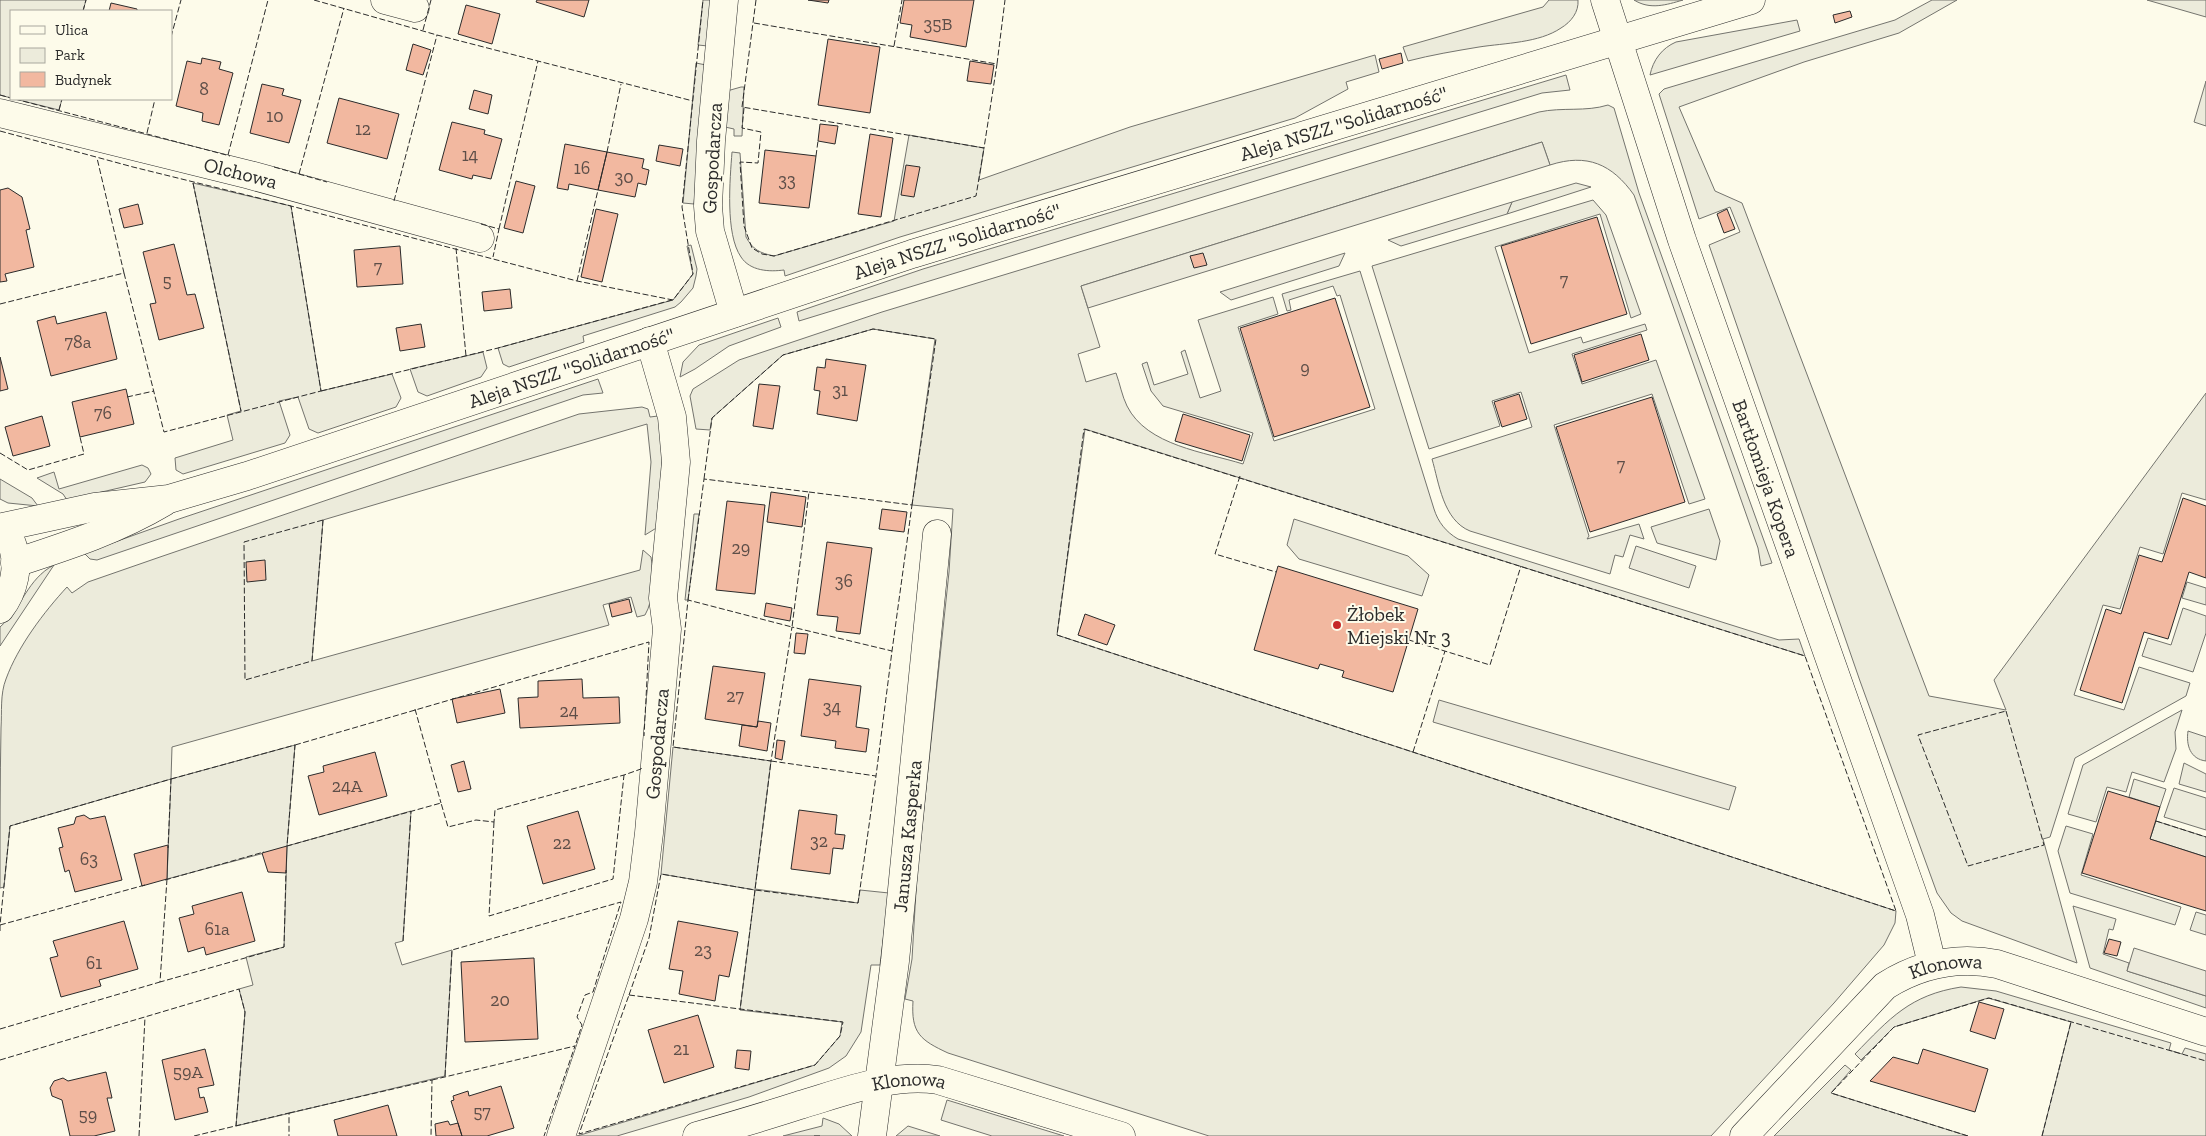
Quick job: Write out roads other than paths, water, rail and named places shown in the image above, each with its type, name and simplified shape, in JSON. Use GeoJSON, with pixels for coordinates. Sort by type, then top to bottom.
{"type":"FeatureCollection","features":[{"type":"Feature","properties":{"kind":"street"},"geometry":{"type":"LineString","coordinates":[[385,0],[416,8]]}},
{"type":"Feature","properties":{"kind":"street","name":"Gospodarcza"},"geometry":{"type":"LineString","coordinates":[[724,0],[711,141],[708,206],[710,231],[734,312]]}},
{"type":"Feature","properties":{"kind":"street","name":"Bartłomieja Kopera"},"geometry":{"type":"LineString","coordinates":[[1605,0],[1682,240],[1920,915],[1932,964]]}},
{"type":"Feature","properties":{"kind":"street","name":"Aleja NSZZ \"Solidarność\""},"geometry":{"type":"LineString","coordinates":[[2,525],[95,507],[169,499],[256,474],[734,312],[912,254],[1751,0]]}},
{"type":"Feature","properties":{"kind":"street","name":"Olchowa"},"geometry":{"type":"LineString","coordinates":[[0,113],[250,175],[480,238]]}},
{"type":"Feature","properties":{"kind":"street","name":"Gospodarcza"},"geometry":{"type":"LineString","coordinates":[[561,1136],[634,919],[644,877],[649,833],[667,629],[664,598],[676,462],[672,417],[650,341]]}},
{"type":"Feature","properties":{"kind":"street","name":"Aleja NSZZ \"Solidarność\""},"geometry":{"type":"LineString","coordinates":[[15,563],[118,527],[169,499]]}},
{"type":"Feature","properties":{"kind":"street"},"geometry":{"type":"LineString","coordinates":[[0,609],[9,594],[15,563],[13,548],[2,525]]}},
{"type":"Feature","properties":{"kind":"street","name":"Janusza Kasperka"},"geometry":{"type":"LineString","coordinates":[[872,1136],[895,961],[937,534]]}},
{"type":"Feature","properties":{"kind":"street","name":"Klonowa"},"geometry":{"type":"LineString","coordinates":[[1744,1136],[1885,986],[1932,964],[1964,960],[1997,964],[2206,1032]]}},
{"type":"Feature","properties":{"kind":"street","name":"Klonowa"},"geometry":{"type":"LineString","coordinates":[[697,1136],[839,1093],[880,1083],[924,1078],[938,1080],[1120,1136]]}},
{"type":"Feature","properties":{"kind":"place","name":"Żłobek Miejski Nr 3"},"geometry":{"type":"Point","coordinates":[1337,625]}}]}
